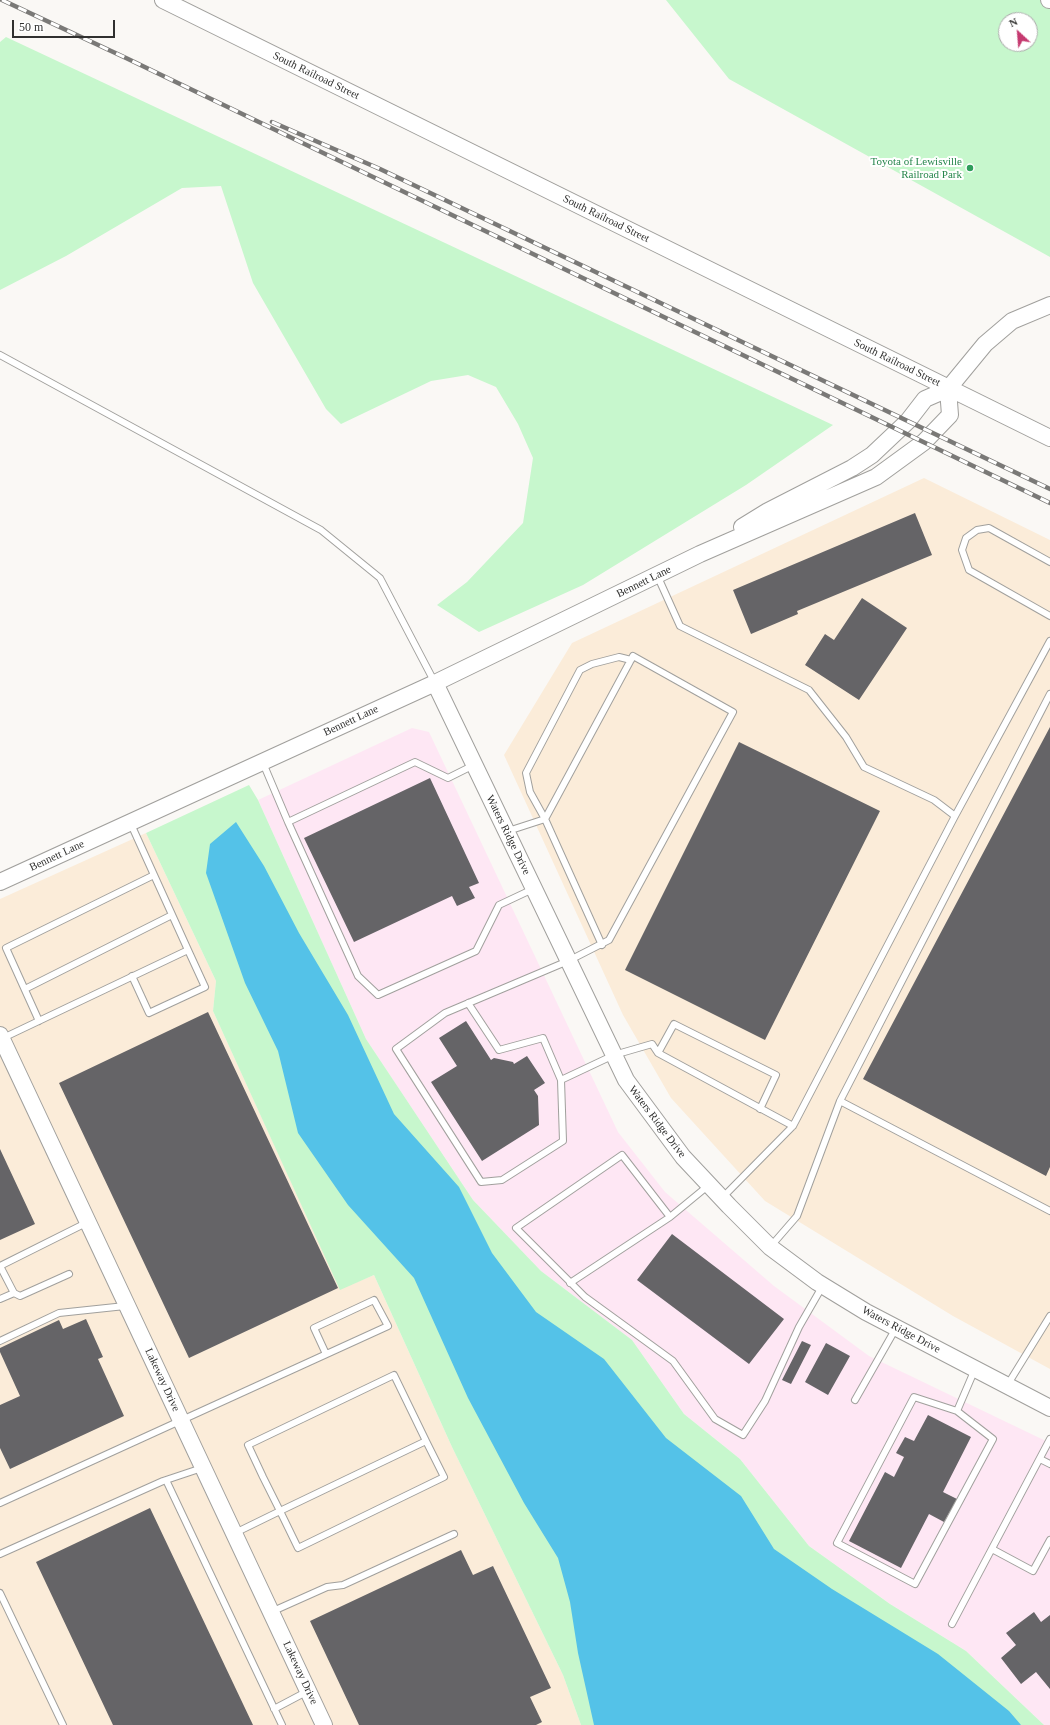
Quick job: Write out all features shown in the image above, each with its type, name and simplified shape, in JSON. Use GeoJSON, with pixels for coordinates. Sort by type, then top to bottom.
{"type":"FeatureCollection","features":[{"type":"Feature","properties":{"kind":"street","name":"South Railroad Street"},"geometry":{"type":"LineString","coordinates":[[163,0],[948,389],[1050,438]]}},
{"type":"Feature","properties":{"kind":"street","name":"Bennett Lane"},"geometry":{"type":"LineString","coordinates":[[700,554],[768,511],[852,468],[872,455],[908,421],[925,399],[948,389],[985,344],[1001,330],[1012,321],[1050,305]]}},
{"type":"Feature","properties":{"kind":"street","name":"Bennett Lane"},"geometry":{"type":"LineString","coordinates":[[0,882],[435,683],[700,554],[876,477],[924,442],[950,415],[948,389]]}},
{"type":"Feature","properties":{"kind":"street","name":"Waters Ridge Drive"},"geometry":{"type":"LineString","coordinates":[[435,683],[626,1080],[683,1157],[770,1247],[823,1286],[866,1312],[1050,1408]]}},
{"type":"Feature","properties":{"kind":"street","name":"Lakeway Drive"},"geometry":{"type":"LineString","coordinates":[[1,1037],[324,1725]]}},
{"type":"Feature","properties":{"kind":"lane"},"geometry":{"type":"LineString","coordinates":[[0,355],[321,530],[380,578],[435,683]]}},
{"type":"Feature","properties":{"kind":"lane"},"geometry":{"type":"LineString","coordinates":[[1050,562],[989,528],[977,530],[966,538],[962,550],[969,570],[1050,616]]}},
{"type":"Feature","properties":{"kind":"lane"},"geometry":{"type":"LineString","coordinates":[[657,575],[680,626],[809,690],[846,737],[864,767],[934,800],[955,816]]}},
{"type":"Feature","properties":{"kind":"lane"},"geometry":{"type":"LineString","coordinates":[[721,1198],[793,1126],[955,816],[1050,641]]}},
{"type":"Feature","properties":{"kind":"lane"},"geometry":{"type":"LineString","coordinates":[[468,1003],[499,1050],[543,1038],[561,1080],[563,1141],[502,1180],[481,1182],[396,1049],[445,1013],[468,1003],[568,961],[602,945],[609,940],[732,712],[633,656],[545,819],[506,832]]}},
{"type":"Feature","properties":{"kind":"lane"},"geometry":{"type":"LineString","coordinates":[[602,945],[545,819],[530,792],[526,773],[580,670],[592,664],[619,657],[631,660]]}},
{"type":"Feature","properties":{"kind":"lane"},"geometry":{"type":"LineString","coordinates":[[770,1247],[797,1216],[840,1101],[1050,694]]}},
{"type":"Feature","properties":{"kind":"lane"},"geometry":{"type":"LineString","coordinates":[[263,761],[288,822],[358,976],[378,994],[476,951],[499,905],[534,888]]}},
{"type":"Feature","properties":{"kind":"lane"},"geometry":{"type":"LineString","coordinates":[[288,822],[416,762],[448,778],[474,765]]}},
{"type":"Feature","properties":{"kind":"lane"},"geometry":{"type":"LineString","coordinates":[[130,822],[205,987],[149,1013],[132,976]]}},
{"type":"Feature","properties":{"kind":"lane"},"geometry":{"type":"LineString","coordinates":[[39,1021],[6,948],[154,875]]}},
{"type":"Feature","properties":{"kind":"lane"},"geometry":{"type":"LineString","coordinates":[[25,990],[172,915]]}},
{"type":"Feature","properties":{"kind":"lane"},"geometry":{"type":"LineString","coordinates":[[1,1037],[39,1021],[188,950]]}},
{"type":"Feature","properties":{"kind":"lane"},"geometry":{"type":"LineString","coordinates":[[658,1053],[674,1024],[776,1075],[760,1109]]}},
{"type":"Feature","properties":{"kind":"lane"},"geometry":{"type":"LineString","coordinates":[[561,1080],[614,1055],[652,1044],[658,1053],[793,1126]]}},
{"type":"Feature","properties":{"kind":"lane"},"geometry":{"type":"LineString","coordinates":[[840,1101],[1050,1211]]}},
{"type":"Feature","properties":{"kind":"lane"},"geometry":{"type":"LineString","coordinates":[[670,1217],[622,1155],[516,1228],[585,1297],[673,1361],[715,1419],[743,1434],[765,1401],[799,1327],[823,1286]]}},
{"type":"Feature","properties":{"kind":"lane"},"geometry":{"type":"LineString","coordinates":[[570,1283],[670,1217],[709,1185]]}},
{"type":"Feature","properties":{"kind":"lane"},"geometry":{"type":"LineString","coordinates":[[69,1274],[20,1296],[14,1293],[0,1266],[88,1222]]}},
{"type":"Feature","properties":{"kind":"lane"},"geometry":{"type":"LineString","coordinates":[[0,1299],[14,1293]]}},
{"type":"Feature","properties":{"kind":"lane"},"geometry":{"type":"LineString","coordinates":[[0,1503],[180,1419],[326,1354],[388,1326],[374,1300],[314,1328],[326,1354]]}},
{"type":"Feature","properties":{"kind":"lane"},"geometry":{"type":"LineString","coordinates":[[0,1341],[59,1313],[127,1306]]}},
{"type":"Feature","properties":{"kind":"lane"},"geometry":{"type":"LineString","coordinates":[[1007,1386],[1050,1316]]}},
{"type":"Feature","properties":{"kind":"lane"},"geometry":{"type":"LineString","coordinates":[[855,1400],[896,1328]]}},
{"type":"Feature","properties":{"kind":"lane"},"geometry":{"type":"LineString","coordinates":[[957,1411],[975,1369]]}},
{"type":"Feature","properties":{"kind":"lane"},"geometry":{"type":"LineString","coordinates":[[394,1375],[426,1441],[444,1477],[298,1548],[248,1445],[394,1375]]}},
{"type":"Feature","properties":{"kind":"lane"},"geometry":{"type":"LineString","coordinates":[[914,1397],[957,1411],[993,1439],[915,1584],[837,1543],[914,1397]]}},
{"type":"Feature","properties":{"kind":"lane"},"geometry":{"type":"LineString","coordinates":[[952,1624],[1050,1440]]}},
{"type":"Feature","properties":{"kind":"lane"},"geometry":{"type":"LineString","coordinates":[[234,1533],[426,1441]]}},
{"type":"Feature","properties":{"kind":"lane"},"geometry":{"type":"LineString","coordinates":[[1040,1459],[1050,1464]]}},
{"type":"Feature","properties":{"kind":"lane"},"geometry":{"type":"LineString","coordinates":[[0,1554],[166,1480],[203,1468]]}},
{"type":"Feature","properties":{"kind":"lane"},"geometry":{"type":"LineString","coordinates":[[166,1480],[282,1725]]}},
{"type":"Feature","properties":{"kind":"lane"},"geometry":{"type":"LineString","coordinates":[[271,1612],[327,1587],[343,1585],[454,1534]]}},
{"type":"Feature","properties":{"kind":"lane"},"geometry":{"type":"LineString","coordinates":[[992,1549],[1033,1571],[1050,1540]]}},
{"type":"Feature","properties":{"kind":"lane"},"geometry":{"type":"LineString","coordinates":[[0,1593],[63,1725]]}},
{"type":"Feature","properties":{"kind":"lane"},"geometry":{"type":"LineString","coordinates":[[274,1708],[308,1691]]}},
{"type":"Feature","properties":{"kind":"shaded area"},"geometry":{"type":"Polygon","coordinates":[[[924,478],[1050,540],[1050,1369],[953,1316],[765,1201],[671,1098],[623,1015],[504,755],[572,643],[924,478]]]}},
{"type":"Feature","properties":{"kind":"shaded area"},"geometry":{"type":"Polygon","coordinates":[[[412,728],[429,732],[618,1132],[665,1192],[774,1286],[869,1356],[1050,1443],[1050,1725],[1044,1725],[966,1651],[890,1604],[809,1546],[740,1459],[684,1414],[632,1340],[541,1271],[473,1200],[366,1039],[258,800],[412,728]]]}},
{"type":"Feature","properties":{"kind":"shaded area"},"geometry":{"type":"Polygon","coordinates":[[[146,833],[216,981],[213,1011],[340,1289],[374,1275],[452,1447],[563,1675],[581,1725],[0,1725],[0,899],[146,833]]]}},
{"type":"Feature","properties":{"kind":"green space","name":"Toyota of Lewisville Railroad Park"},"geometry":{"type":"Polygon","coordinates":[[[666,0],[1050,0],[1050,257],[729,79],[666,0]]]}},
{"type":"Feature","properties":{"kind":"green space"},"geometry":{"type":"Polygon","coordinates":[[[6,37],[833,425],[746,485],[583,585],[479,632],[437,605],[467,582],[523,523],[533,458],[518,424],[496,387],[468,375],[431,381],[341,424],[326,409],[253,283],[221,186],[182,188],[66,256],[0,290],[0,42],[6,37]]]}},
{"type":"Feature","properties":{"kind":"green space"},"geometry":{"type":"Polygon","coordinates":[[[249,785],[258,800],[366,1039],[473,1200],[541,1271],[632,1340],[684,1414],[740,1459],[809,1546],[890,1604],[966,1651],[1044,1725],[581,1725],[563,1675],[452,1447],[374,1275],[340,1290],[213,1011],[216,981],[146,833],[249,785]]]}},
{"type":"Feature","properties":{"kind":"water"},"geometry":{"type":"Polygon","coordinates":[[[236,822],[264,866],[299,933],[348,1015],[394,1114],[459,1187],[492,1253],[536,1312],[604,1359],[666,1438],[741,1496],[774,1549],[832,1589],[938,1654],[1009,1711],[1021,1725],[594,1725],[578,1653],[570,1602],[558,1558],[524,1503],[468,1398],[414,1278],[348,1205],[298,1133],[278,1051],[245,983],[206,873],[210,844],[236,822]]]}},
{"type":"Feature","properties":{"kind":"building"},"geometry":{"type":"Polygon","coordinates":[[[915,513],[932,555],[797,611],[798,614],[751,634],[733,590],[915,513]]]}},
{"type":"Feature","properties":{"kind":"building"},"geometry":{"type":"Polygon","coordinates":[[[862,598],[907,628],[859,700],[805,665],[825,634],[834,640],[862,598]]]}},
{"type":"Feature","properties":{"kind":"building"},"geometry":{"type":"Polygon","coordinates":[[[1050,727],[1050,1167],[1046,1176],[863,1079],[1050,727]]]}},
{"type":"Feature","properties":{"kind":"building"},"geometry":{"type":"Polygon","coordinates":[[[739,742],[880,811],[765,1040],[625,970],[739,742]]]}},
{"type":"Feature","properties":{"kind":"building"},"geometry":{"type":"Polygon","coordinates":[[[430,778],[479,883],[469,887],[475,898],[457,906],[452,896],[354,942],[304,838],[430,778]]]}},
{"type":"Feature","properties":{"kind":"building"},"geometry":{"type":"Polygon","coordinates":[[[208,1012],[338,1288],[189,1358],[59,1083],[208,1012]]]}},
{"type":"Feature","properties":{"kind":"building"},"geometry":{"type":"Polygon","coordinates":[[[466,1021],[491,1060],[494,1058],[513,1062],[514,1064],[527,1056],[545,1083],[534,1090],[538,1096],[539,1125],[482,1161],[431,1082],[457,1066],[439,1038],[466,1021]]]}},
{"type":"Feature","properties":{"kind":"building"},"geometry":{"type":"Polygon","coordinates":[[[0,1149],[35,1224],[0,1240],[0,1149]]]}},
{"type":"Feature","properties":{"kind":"building"},"geometry":{"type":"Polygon","coordinates":[[[672,1234],[784,1319],[749,1364],[637,1280],[672,1234]]]}},
{"type":"Feature","properties":{"kind":"building"},"geometry":{"type":"Polygon","coordinates":[[[86,1319],[103,1357],[98,1359],[124,1416],[10,1469],[0,1448],[0,1405],[20,1396],[0,1352],[0,1348],[59,1320],[63,1329],[86,1319]]]}},
{"type":"Feature","properties":{"kind":"building"},"geometry":{"type":"Polygon","coordinates":[[[802,1341],[811,1345],[791,1384],[782,1380],[802,1341]]]}},
{"type":"Feature","properties":{"kind":"building"},"geometry":{"type":"Polygon","coordinates":[[[826,1343],[850,1356],[828,1395],[805,1382],[826,1343]]]}},
{"type":"Feature","properties":{"kind":"building"},"geometry":{"type":"Polygon","coordinates":[[[928,1415],[971,1437],[943,1492],[957,1499],[944,1522],[929,1514],[901,1568],[849,1541],[885,1472],[894,1477],[904,1457],[896,1453],[905,1437],[914,1441],[928,1415]]]}},
{"type":"Feature","properties":{"kind":"building"},"geometry":{"type":"Polygon","coordinates":[[[150,1508],[253,1725],[113,1725],[36,1562],[150,1508]]]}},
{"type":"Feature","properties":{"kind":"building"},"geometry":{"type":"Polygon","coordinates":[[[461,1550],[473,1575],[493,1566],[551,1688],[530,1697],[542,1722],[536,1725],[359,1725],[310,1621],[461,1550]]]}},
{"type":"Feature","properties":{"kind":"building"},"geometry":{"type":"Polygon","coordinates":[[[1034,1612],[1041,1622],[1050,1615],[1050,1689],[1036,1672],[1021,1684],[1001,1658],[1016,1645],[1006,1633],[1034,1612]]]}},
{"type":"Feature","properties":{"kind":"railway"},"geometry":{"type":"LineString","coordinates":[[2,0],[126,58],[1050,503]]}},
{"type":"Feature","properties":{"kind":"railway"},"geometry":{"type":"LineString","coordinates":[[272,122],[380,169],[1050,489]]}},
{"type":"Feature","properties":{"kind":"place","name":"Toyota of Lewisville Railroad Park"},"geometry":{"type":"Point","coordinates":[970,168]}}]}
